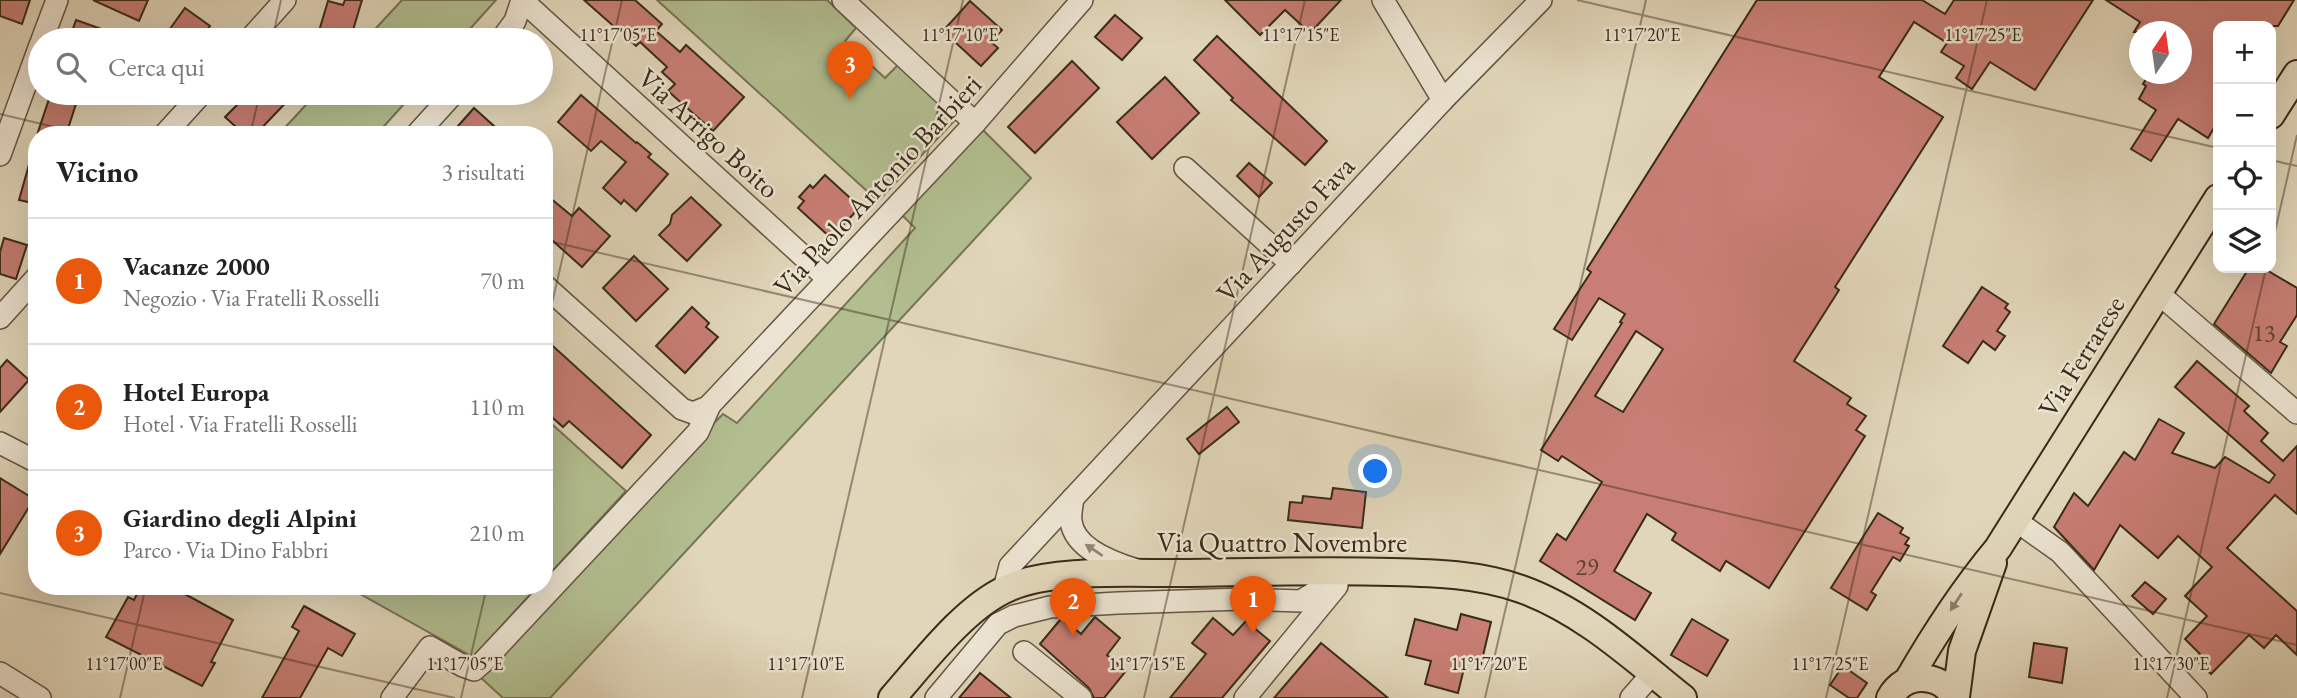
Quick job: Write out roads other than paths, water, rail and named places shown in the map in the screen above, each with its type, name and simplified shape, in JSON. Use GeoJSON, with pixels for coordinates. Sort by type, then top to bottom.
{"type":"FeatureCollection","features":[{"type":"Feature","properties":{"kind":"main road"},"geometry":{"type":"LineString","coordinates":[[2276,107],[2297,74]]}},
{"type":"Feature","properties":{"kind":"main road","name":"Via Ferrarese"},"geometry":{"type":"LineString","coordinates":[[1899,689],[1967,586],[1998,548],[2213,206]]}},
{"type":"Feature","properties":{"kind":"main road","name":"Via Ferrarese"},"geometry":{"type":"LineString","coordinates":[[1956,698],[1962,651],[1998,548]]}},
{"type":"Feature","properties":{"kind":"main road","name":"Via Quattro Novembre"},"geometry":{"type":"LineString","coordinates":[[891,698],[967,616],[1004,589],[1026,581],[1059,576],[1349,571],[1458,575],[1488,579],[1521,589],[1588,624],[1683,698]]}},
{"type":"Feature","properties":{"kind":"main road"},"geometry":{"type":"LineString","coordinates":[[1899,689],[1930,678],[1940,681],[1956,698]]}},
{"type":"Feature","properties":{"kind":"street"},"geometry":{"type":"LineString","coordinates":[[46,28],[57,0]]}},
{"type":"Feature","properties":{"kind":"street"},"geometry":{"type":"LineString","coordinates":[[260,28],[285,0]]}},
{"type":"Feature","properties":{"kind":"street"},"geometry":{"type":"LineString","coordinates":[[509,28],[522,0]]}},
{"type":"Feature","properties":{"kind":"street","name":"Via Arrigo Boito"},"geometry":{"type":"LineString","coordinates":[[522,0],[553,28]]}},
{"type":"Feature","properties":{"kind":"street"},"geometry":{"type":"LineString","coordinates":[[843,0],[975,123]]}},
{"type":"Feature","properties":{"kind":"street","name":"Via Paolo Antonio Barbieri"},"geometry":{"type":"LineString","coordinates":[[553,587],[698,432],[710,405],[975,123],[1082,0]]}},
{"type":"Feature","properties":{"kind":"street"},"geometry":{"type":"LineString","coordinates":[[1383,0],[1443,100]]}},
{"type":"Feature","properties":{"kind":"street","name":"Via Augusto Fava"},"geometry":{"type":"LineString","coordinates":[[1004,589],[1010,566],[1443,100],[1541,0]]}},
{"type":"Feature","properties":{"kind":"street","name":"Via Arrigo Boito"},"geometry":{"type":"LineString","coordinates":[[553,28],[828,278]]}},
{"type":"Feature","properties":{"kind":"street"},"geometry":{"type":"LineString","coordinates":[[0,155],[28,79]]}},
{"type":"Feature","properties":{"kind":"street"},"geometry":{"type":"LineString","coordinates":[[172,126],[191,105]]}},
{"type":"Feature","properties":{"kind":"street"},"geometry":{"type":"LineString","coordinates":[[424,126],[443,105]]}},
{"type":"Feature","properties":{"kind":"street"},"geometry":{"type":"LineString","coordinates":[[1185,168],[1291,264]]}},
{"type":"Feature","properties":{"kind":"street"},"geometry":{"type":"LineString","coordinates":[[0,318],[28,287]]}},
{"type":"Feature","properties":{"kind":"street"},"geometry":{"type":"LineString","coordinates":[[553,293],[682,409],[696,412],[710,405]]}},
{"type":"Feature","properties":{"kind":"street"},"geometry":{"type":"LineString","coordinates":[[2158,293],[2297,414]]}},
{"type":"Feature","properties":{"kind":"street"},"geometry":{"type":"LineString","coordinates":[[0,443],[28,457]]}},
{"type":"Feature","properties":{"kind":"street"},"geometry":{"type":"LineString","coordinates":[[1073,498],[1071,523],[1079,539],[1095,552],[1123,566],[1149,574]]}},
{"type":"Feature","properties":{"kind":"street"},"geometry":{"type":"LineString","coordinates":[[2015,520],[2060,552],[2196,698]]}},
{"type":"Feature","properties":{"kind":"street"},"geometry":{"type":"LineString","coordinates":[[936,698],[999,624],[1014,616],[1049,607],[1105,604],[1243,599],[1301,601],[1349,571]]}},
{"type":"Feature","properties":{"kind":"street"},"geometry":{"type":"LineString","coordinates":[[1245,698],[1349,571]]}},
{"type":"Feature","properties":{"kind":"street","name":"Via Paolo Antonio Barbieri"},"geometry":{"type":"LineString","coordinates":[[392,698],[430,647],[474,670],[546,595]]}},
{"type":"Feature","properties":{"kind":"street"},"geometry":{"type":"LineString","coordinates":[[1024,652],[1081,698]]}},
{"type":"Feature","properties":{"kind":"street"},"geometry":{"type":"LineString","coordinates":[[1631,698],[1652,674]]}},
{"type":"Feature","properties":{"kind":"street"},"geometry":{"type":"LineString","coordinates":[[1,677],[40,698]]}},
{"type":"Feature","properties":{"kind":"place","name":"Giardino degli Alpini"},"geometry":{"type":"Point","coordinates":[850,99]}},
{"type":"Feature","properties":{"kind":"place","name":"Vacanze 2000"},"geometry":{"type":"Point","coordinates":[1253,634]}},
{"type":"Feature","properties":{"kind":"place","name":"Hotel Europa"},"geometry":{"type":"Point","coordinates":[1073,636]}}]}
